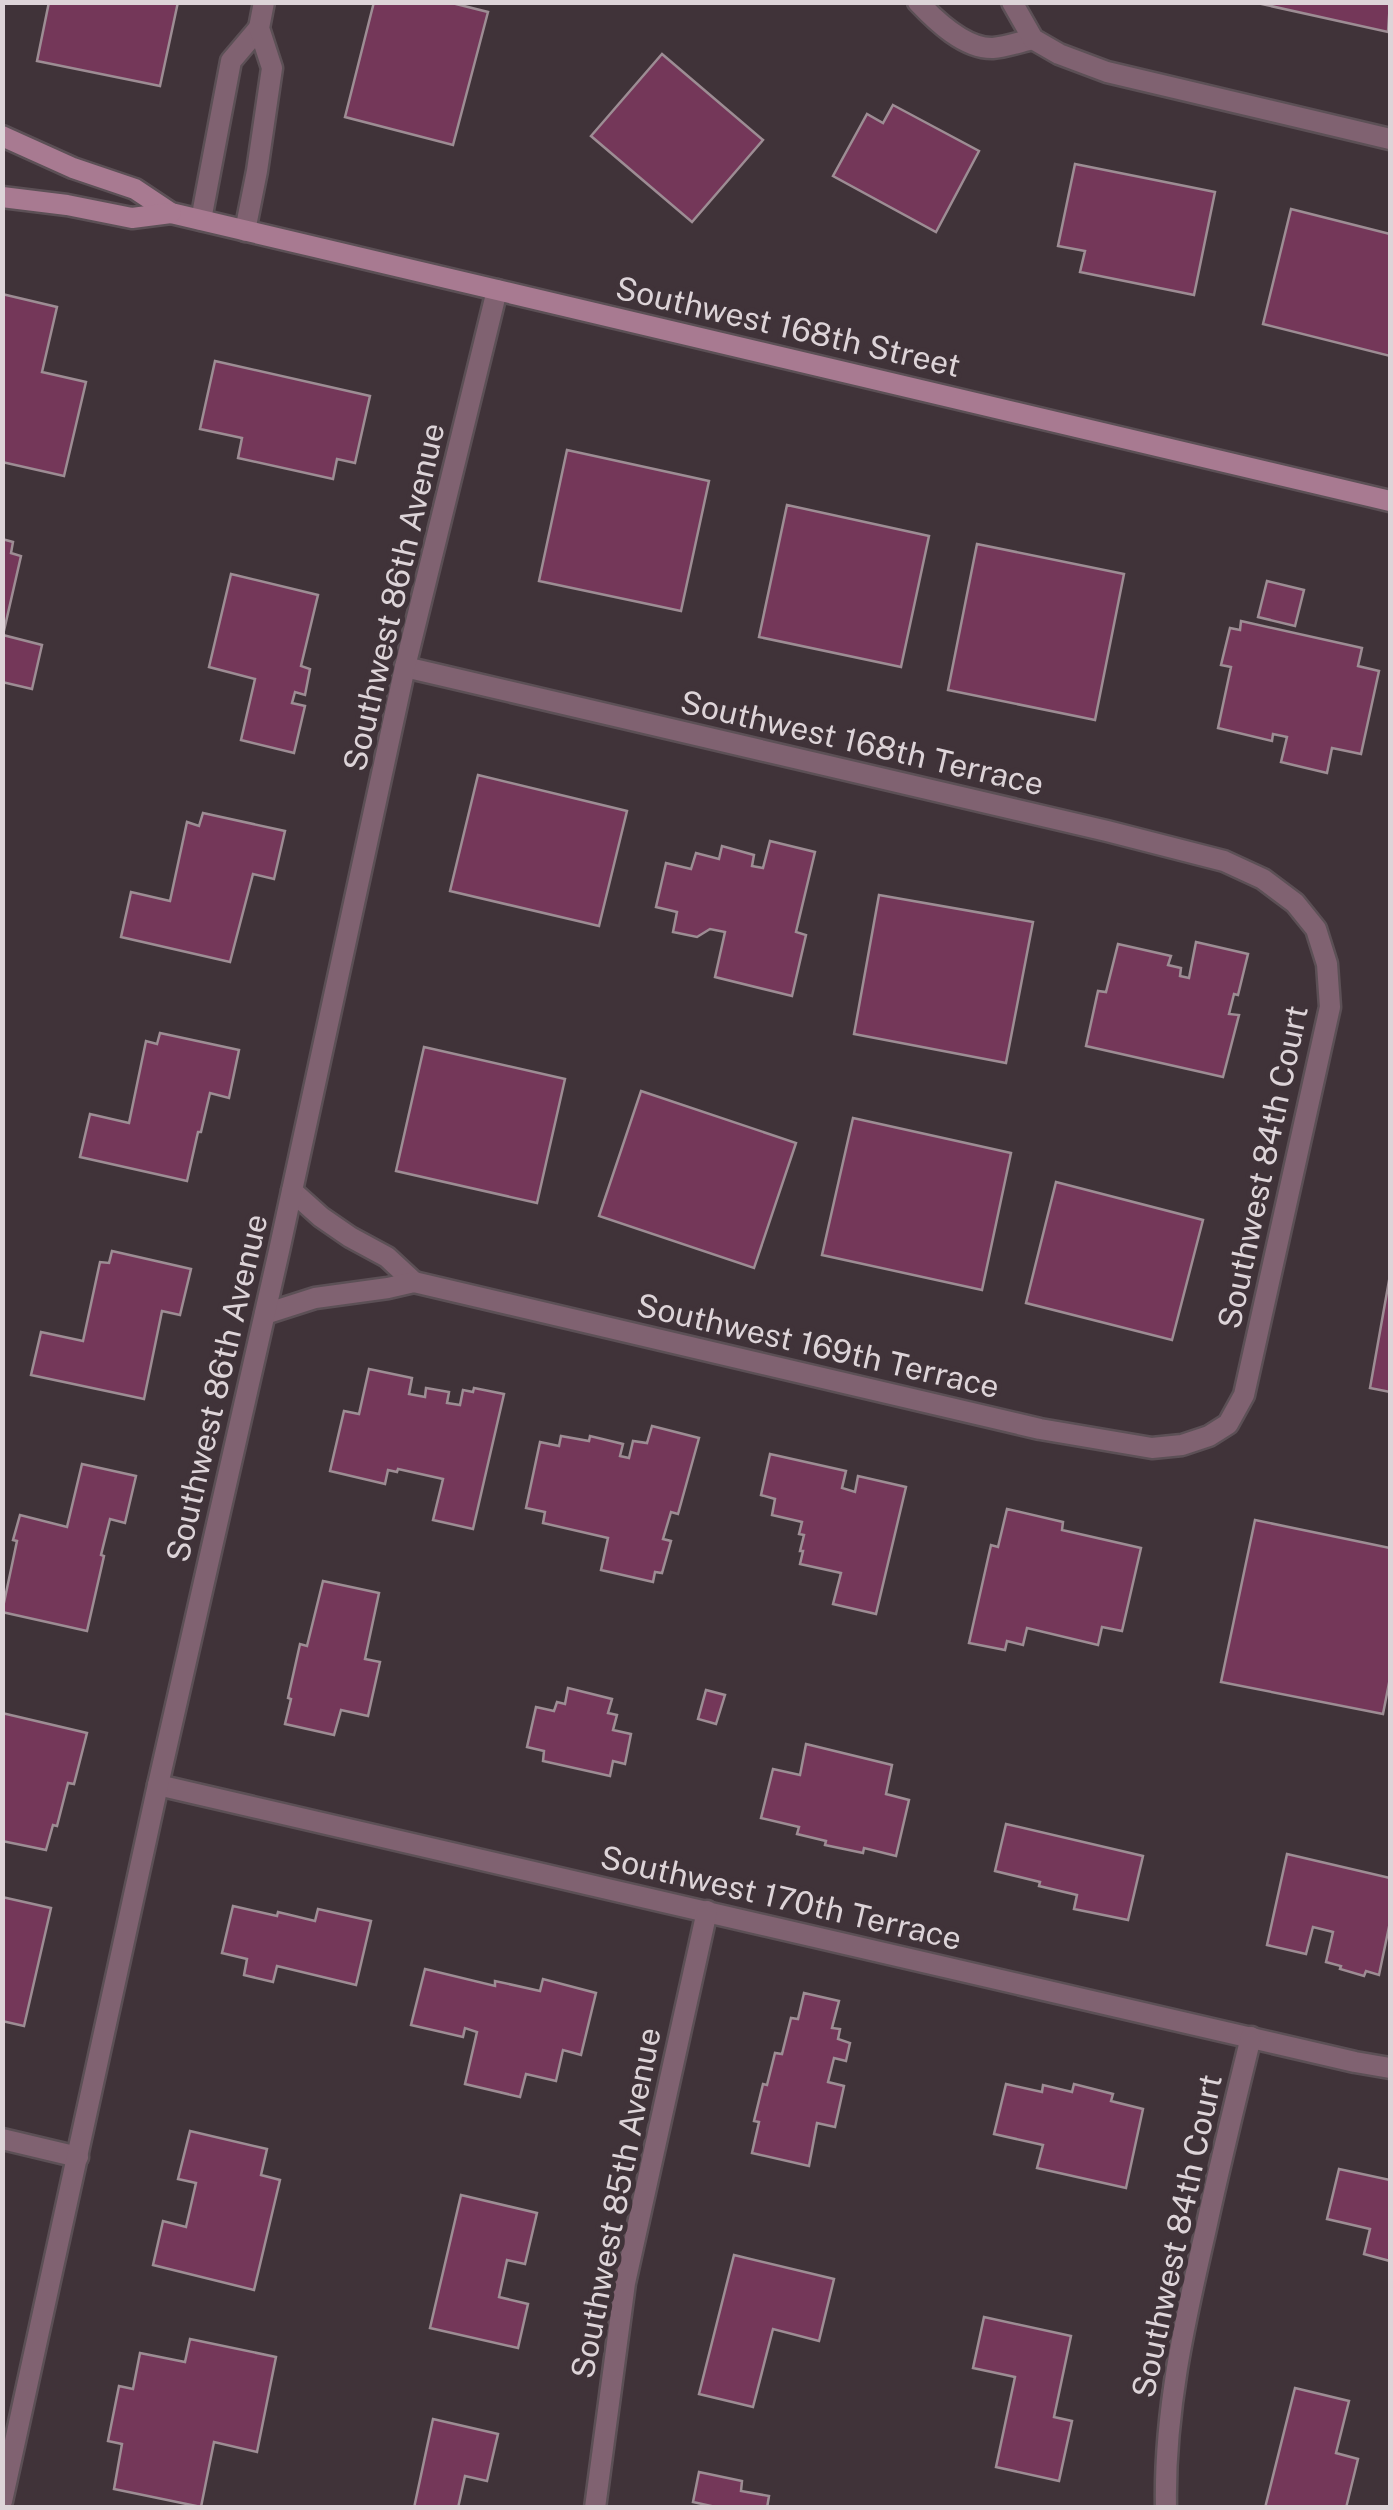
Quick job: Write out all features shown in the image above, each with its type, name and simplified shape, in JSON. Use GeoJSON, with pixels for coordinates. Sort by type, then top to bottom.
{"type":"FeatureCollection","features":[{"type":"Feature","properties":{"kind":"street"},"geometry":{"type":"LineString","coordinates":[[245,231],[258,171],[272,68],[259,28],[264,2]]}},
{"type":"Feature","properties":{"kind":"street"},"geometry":{"type":"LineString","coordinates":[[918,2],[943,28],[989,48],[1033,39]]}},
{"type":"Feature","properties":{"kind":"street"},"geometry":{"type":"LineString","coordinates":[[1012,2],[1033,39],[1058,54],[1107,72],[1390,140]]}},
{"type":"Feature","properties":{"kind":"street"},"geometry":{"type":"LineString","coordinates":[[201,220],[231,61],[259,28]]}},
{"type":"Feature","properties":{"kind":"street","name":"Southwest 168th Street"},"geometry":{"type":"LineString","coordinates":[[2,136],[72,168],[135,189],[171,213]]}},
{"type":"Feature","properties":{"kind":"street","name":"Southwest 168th Street"},"geometry":{"type":"LineString","coordinates":[[2,197],[132,218],[171,213],[1390,501]]}},
{"type":"Feature","properties":{"kind":"street","name":"Southwest 86th Avenue"},"geometry":{"type":"LineString","coordinates":[[2,2501],[405,667],[498,290]]}},
{"type":"Feature","properties":{"kind":"street","name":"Southwest 168th Terrace"},"geometry":{"type":"LineString","coordinates":[[405,667],[1224,861],[1263,880],[1295,903]]}},
{"type":"Feature","properties":{"kind":"street","name":"Southwest 84th Court"},"geometry":{"type":"LineString","coordinates":[[1209,1436],[1228,1424],[1244,1395],[1330,1007],[1327,964],[1316,929],[1295,903]]}},
{"type":"Feature","properties":{"kind":"street","name":"Southwest 169th Terrace"},"geometry":{"type":"LineString","coordinates":[[292,1191],[321,1217],[387,1258],[414,1282]]}},
{"type":"Feature","properties":{"kind":"street","name":"Southwest 169th Terrace"},"geometry":{"type":"LineString","coordinates":[[265,1314],[316,1298],[414,1282],[1040,1429],[1152,1448],[1182,1445],[1209,1436]]}},
{"type":"Feature","properties":{"kind":"street","name":"Southwest 170th Terrace"},"geometry":{"type":"LineString","coordinates":[[158,1785],[1390,2068]]}},
{"type":"Feature","properties":{"kind":"street","name":"Southwest 85th Avenue"},"geometry":{"type":"LineString","coordinates":[[594,2508],[625,2284],[707,1911]]}},
{"type":"Feature","properties":{"kind":"street","name":"Southwest 84th Court"},"geometry":{"type":"LineString","coordinates":[[1166,2508],[1169,2417],[1182,2328],[1251,2038]]}},
{"type":"Feature","properties":{"kind":"street"},"geometry":{"type":"LineString","coordinates":[[2,2139],[78,2157]]}},
{"type":"Feature","properties":{"kind":"building"},"geometry":{"type":"Polygon","coordinates":[[[49,2],[178,2],[160,86],[37,61],[49,2]]]}},
{"type":"Feature","properties":{"kind":"building"},"geometry":{"type":"Polygon","coordinates":[[[374,2],[448,2],[488,12],[453,145],[345,117],[374,2]]]}},
{"type":"Feature","properties":{"kind":"building"},"geometry":{"type":"Polygon","coordinates":[[[1257,2],[1390,2],[1388,32],[1257,3],[1257,2]]]}},
{"type":"Feature","properties":{"kind":"building"},"geometry":{"type":"Polygon","coordinates":[[[662,54],[763,140],[692,222],[591,136],[662,54]]]}},
{"type":"Feature","properties":{"kind":"building"},"geometry":{"type":"Polygon","coordinates":[[[893,105],[979,151],[936,232],[833,176],[867,114],[883,123],[893,105]]]}},
{"type":"Feature","properties":{"kind":"building"},"geometry":{"type":"Polygon","coordinates":[[[1075,164],[1215,192],[1194,295],[1080,272],[1085,251],[1058,246],[1075,164]]]}},
{"type":"Feature","properties":{"kind":"building"},"geometry":{"type":"Polygon","coordinates":[[[1291,209],[1390,234],[1390,356],[1263,324],[1291,209]]]}},
{"type":"Feature","properties":{"kind":"building"},"geometry":{"type":"Polygon","coordinates":[[[2,294],[57,307],[42,372],[86,382],[64,476],[2,462],[2,294]]]}},
{"type":"Feature","properties":{"kind":"building"},"geometry":{"type":"Polygon","coordinates":[[[215,361],[370,396],[355,463],[337,459],[333,479],[238,458],[242,438],[200,429],[215,361]]]}},
{"type":"Feature","properties":{"kind":"building"},"geometry":{"type":"Polygon","coordinates":[[[567,450],[709,481],[681,611],[539,581],[567,450]]]}},
{"type":"Feature","properties":{"kind":"building"},"geometry":{"type":"Polygon","coordinates":[[[787,505],[929,536],[901,667],[759,637],[787,505]]]}},
{"type":"Feature","properties":{"kind":"building"},"geometry":{"type":"Polygon","coordinates":[[[2,539],[13,542],[11,553],[21,556],[3,635],[42,645],[32,689],[2,682],[2,539]]]}},
{"type":"Feature","properties":{"kind":"building"},"geometry":{"type":"Polygon","coordinates":[[[977,544],[1124,574],[1095,720],[948,690],[977,544]]]}},
{"type":"Feature","properties":{"kind":"building"},"geometry":{"type":"Polygon","coordinates":[[[231,574],[318,595],[301,666],[310,669],[305,695],[295,692],[292,703],[305,706],[294,753],[241,740],[255,679],[209,667],[231,574]]]}},
{"type":"Feature","properties":{"kind":"building"},"geometry":{"type":"Polygon","coordinates":[[[1267,581],[1304,590],[1295,626],[1258,617],[1267,581]]]}},
{"type":"Feature","properties":{"kind":"building"},"geometry":{"type":"Polygon","coordinates":[[[1241,621],[1362,648],[1358,666],[1379,671],[1361,754],[1332,748],[1327,773],[1281,762],[1287,737],[1273,734],[1272,741],[1218,728],[1231,667],[1221,665],[1230,628],[1240,630],[1241,621]]]}},
{"type":"Feature","properties":{"kind":"building"},"geometry":{"type":"Polygon","coordinates":[[[478,775],[627,811],[599,926],[450,891],[478,775]]]}},
{"type":"Feature","properties":{"kind":"building"},"geometry":{"type":"Polygon","coordinates":[[[203,813],[285,831],[274,879],[253,874],[230,962],[121,937],[131,892],[170,901],[187,822],[199,826],[203,813]]]}},
{"type":"Feature","properties":{"kind":"building"},"geometry":{"type":"Polygon","coordinates":[[[770,841],[815,852],[796,932],[806,935],[792,996],[715,977],[725,932],[710,929],[697,937],[673,932],[677,912],[656,907],[666,863],[691,869],[696,853],[719,859],[722,846],[754,855],[752,866],[763,868],[770,841]]]}},
{"type":"Feature","properties":{"kind":"building"},"geometry":{"type":"Polygon","coordinates":[[[879,895],[1033,922],[1006,1063],[854,1034],[879,895]]]}},
{"type":"Feature","properties":{"kind":"building"},"geometry":{"type":"Polygon","coordinates":[[[1196,942],[1248,954],[1229,1014],[1239,1015],[1223,1077],[1086,1046],[1098,991],[1106,992],[1118,944],[1171,956],[1168,965],[1181,968],[1180,976],[1189,978],[1196,942]]]}},
{"type":"Feature","properties":{"kind":"building"},"geometry":{"type":"Polygon","coordinates":[[[160,1033],[239,1050],[229,1098],[210,1093],[187,1181],[80,1157],[90,1114],[129,1123],[146,1041],[157,1044],[160,1033]]]}},
{"type":"Feature","properties":{"kind":"building"},"geometry":{"type":"Polygon","coordinates":[[[424,1047],[565,1079],[537,1203],[396,1171],[424,1047]]]}},
{"type":"Feature","properties":{"kind":"building"},"geometry":{"type":"Polygon","coordinates":[[[641,1091],[796,1143],[754,1268],[599,1216],[641,1091]]]}},
{"type":"Feature","properties":{"kind":"building"},"geometry":{"type":"Polygon","coordinates":[[[853,1118],[1011,1153],[982,1290],[822,1255],[853,1118]]]}},
{"type":"Feature","properties":{"kind":"building"},"geometry":{"type":"Polygon","coordinates":[[[1056,1182],[1203,1220],[1172,1340],[1026,1303],[1056,1182]]]}},
{"type":"Feature","properties":{"kind":"building"},"geometry":{"type":"Polygon","coordinates":[[[112,1251],[191,1269],[180,1315],[162,1311],[144,1399],[31,1375],[41,1332],[83,1341],[100,1262],[109,1263],[112,1251]]]}},
{"type":"Feature","properties":{"kind":"building"},"geometry":{"type":"Polygon","coordinates":[[[1390,1275],[1390,1392],[1370,1388],[1390,1275]]]}},
{"type":"Feature","properties":{"kind":"building"},"geometry":{"type":"Polygon","coordinates":[[[369,1369],[412,1378],[409,1394],[425,1397],[426,1388],[449,1392],[447,1403],[460,1405],[463,1390],[473,1392],[474,1388],[504,1394],[473,1529],[433,1520],[443,1479],[398,1469],[388,1470],[385,1484],[330,1471],[344,1411],[359,1414],[369,1369]]]}},
{"type":"Feature","properties":{"kind":"building"},"geometry":{"type":"Polygon","coordinates":[[[652,1426],[699,1438],[678,1514],[671,1512],[663,1539],[671,1541],[662,1573],[655,1572],[653,1582],[601,1570],[608,1538],[543,1523],[545,1512],[526,1508],[540,1442],[559,1446],[561,1436],[589,1441],[590,1436],[623,1444],[620,1456],[629,1458],[633,1441],[647,1443],[652,1426]]]}},
{"type":"Feature","properties":{"kind":"building"},"geometry":{"type":"Polygon","coordinates":[[[770,1454],[846,1471],[842,1488],[855,1492],[858,1476],[906,1487],[876,1614],[833,1604],[841,1573],[800,1564],[802,1522],[772,1515],[775,1499],[761,1495],[770,1454]]]}},
{"type":"Feature","properties":{"kind":"building"},"geometry":{"type":"Polygon","coordinates":[[[82,1464],[136,1476],[125,1523],[110,1519],[87,1631],[2,1612],[20,1515],[67,1527],[82,1464]]]}},
{"type":"Feature","properties":{"kind":"building"},"geometry":{"type":"Polygon","coordinates":[[[1007,1509],[1063,1522],[1062,1530],[1141,1548],[1122,1631],[1102,1627],[1098,1645],[1027,1628],[1023,1645],[1007,1641],[1005,1650],[969,1643],[991,1545],[998,1547],[1007,1509]]]}},
{"type":"Feature","properties":{"kind":"building"},"geometry":{"type":"Polygon","coordinates":[[[1255,1520],[1390,1548],[1390,1678],[1383,1714],[1221,1682],[1255,1520]]]}},
{"type":"Feature","properties":{"kind":"building"},"geometry":{"type":"Polygon","coordinates":[[[323,1581],[379,1593],[365,1659],[380,1662],[368,1716],[341,1710],[334,1735],[285,1724],[300,1644],[307,1646],[323,1581]]]}},
{"type":"Feature","properties":{"kind":"building"},"geometry":{"type":"Polygon","coordinates":[[[568,1688],[612,1699],[608,1713],[617,1715],[613,1730],[631,1734],[625,1764],[613,1761],[610,1776],[543,1761],[544,1751],[527,1747],[536,1707],[554,1711],[557,1702],[565,1704],[568,1688]]]}},
{"type":"Feature","properties":{"kind":"building"},"geometry":{"type":"Polygon","coordinates":[[[706,1690],[725,1695],[716,1724],[698,1719],[706,1690]]]}},
{"type":"Feature","properties":{"kind":"building"},"geometry":{"type":"Polygon","coordinates":[[[2,1713],[87,1733],[74,1784],[68,1783],[46,1850],[2,1841],[2,1713]]]}},
{"type":"Feature","properties":{"kind":"building"},"geometry":{"type":"Polygon","coordinates":[[[806,1744],[892,1765],[886,1794],[909,1800],[896,1856],[864,1848],[863,1853],[825,1845],[826,1841],[797,1834],[799,1827],[761,1818],[773,1769],[800,1775],[806,1744]]]}},
{"type":"Feature","properties":{"kind":"building"},"geometry":{"type":"Polygon","coordinates":[[[1006,1824],[1143,1856],[1128,1920],[1074,1909],[1077,1895],[995,1871],[1006,1824]]]}},
{"type":"Feature","properties":{"kind":"building"},"geometry":{"type":"Polygon","coordinates":[[[1287,1854],[1390,1878],[1390,1922],[1379,1975],[1366,1971],[1364,1976],[1326,1962],[1333,1932],[1313,1927],[1306,1954],[1267,1945],[1287,1854]]]}},
{"type":"Feature","properties":{"kind":"building"},"geometry":{"type":"Polygon","coordinates":[[[2,1897],[51,1908],[24,2026],[2,2021],[2,1897]]]}},
{"type":"Feature","properties":{"kind":"building"},"geometry":{"type":"Polygon","coordinates":[[[233,1906],[315,1921],[318,1909],[371,1921],[356,1985],[277,1966],[273,1982],[244,1975],[247,1959],[222,1953],[233,1906]]]}},
{"type":"Feature","properties":{"kind":"building"},"geometry":{"type":"Polygon","coordinates":[[[425,1969],[495,1986],[495,1981],[540,1991],[543,1979],[596,1993],[581,2055],[563,2050],[556,2081],[526,2074],[520,2097],[465,2084],[477,2032],[465,2028],[463,2037],[411,2025],[425,1969]]]}},
{"type":"Feature","properties":{"kind":"building"},"geometry":{"type":"Polygon","coordinates":[[[804,1993],[839,2001],[832,2028],[840,2029],[838,2039],[850,2043],[846,2061],[834,2058],[828,2082],[844,2086],[835,2127],[817,2123],[809,2166],[752,2153],[759,2122],[754,2121],[763,2084],[767,2085],[775,2053],[782,2054],[791,2018],[798,2019],[804,1993]]]}},
{"type":"Feature","properties":{"kind":"building"},"geometry":{"type":"Polygon","coordinates":[[[1006,2084],[1042,2092],[1043,2085],[1072,2092],[1074,2084],[1113,2094],[1111,2101],[1143,2109],[1126,2188],[1037,2168],[1043,2145],[994,2134],[1006,2084]]]}},
{"type":"Feature","properties":{"kind":"building"},"geometry":{"type":"Polygon","coordinates":[[[190,2131],[267,2149],[261,2175],[280,2180],[254,2290],[153,2265],[163,2221],[186,2227],[196,2183],[178,2179],[190,2131]]]}},
{"type":"Feature","properties":{"kind":"building"},"geometry":{"type":"Polygon","coordinates":[[[1339,2169],[1390,2180],[1390,2261],[1364,2254],[1370,2229],[1327,2219],[1339,2169]]]}},
{"type":"Feature","properties":{"kind":"building"},"geometry":{"type":"Polygon","coordinates":[[[461,2195],[537,2213],[525,2264],[507,2260],[499,2297],[528,2304],[518,2348],[430,2328],[461,2195]]]}},
{"type":"Feature","properties":{"kind":"building"},"geometry":{"type":"Polygon","coordinates":[[[734,2255],[834,2279],[819,2341],[773,2329],[753,2407],[699,2394],[734,2255]]]}},
{"type":"Feature","properties":{"kind":"building"},"geometry":{"type":"Polygon","coordinates":[[[984,2317],[1071,2336],[1054,2417],[1072,2421],[1059,2481],[996,2467],[1015,2377],[973,2368],[984,2317]]]}},
{"type":"Feature","properties":{"kind":"building"},"geometry":{"type":"Polygon","coordinates":[[[190,2339],[276,2357],[257,2452],[214,2442],[201,2507],[114,2489],[122,2444],[108,2441],[119,2386],[133,2389],[140,2353],[185,2362],[190,2339]]]}},
{"type":"Feature","properties":{"kind":"building"},"geometry":{"type":"Polygon","coordinates":[[[1295,2388],[1349,2401],[1336,2453],[1358,2459],[1346,2508],[1265,2508],[1295,2388]]]}},
{"type":"Feature","properties":{"kind":"building"},"geometry":{"type":"Polygon","coordinates":[[[433,2419],[498,2434],[487,2481],[465,2476],[458,2508],[414,2508],[433,2419]]]}},
{"type":"Feature","properties":{"kind":"building"},"geometry":{"type":"Polygon","coordinates":[[[699,2472],[742,2481],[741,2491],[769,2496],[767,2508],[720,2508],[693,2502],[699,2472]]]}}]}
